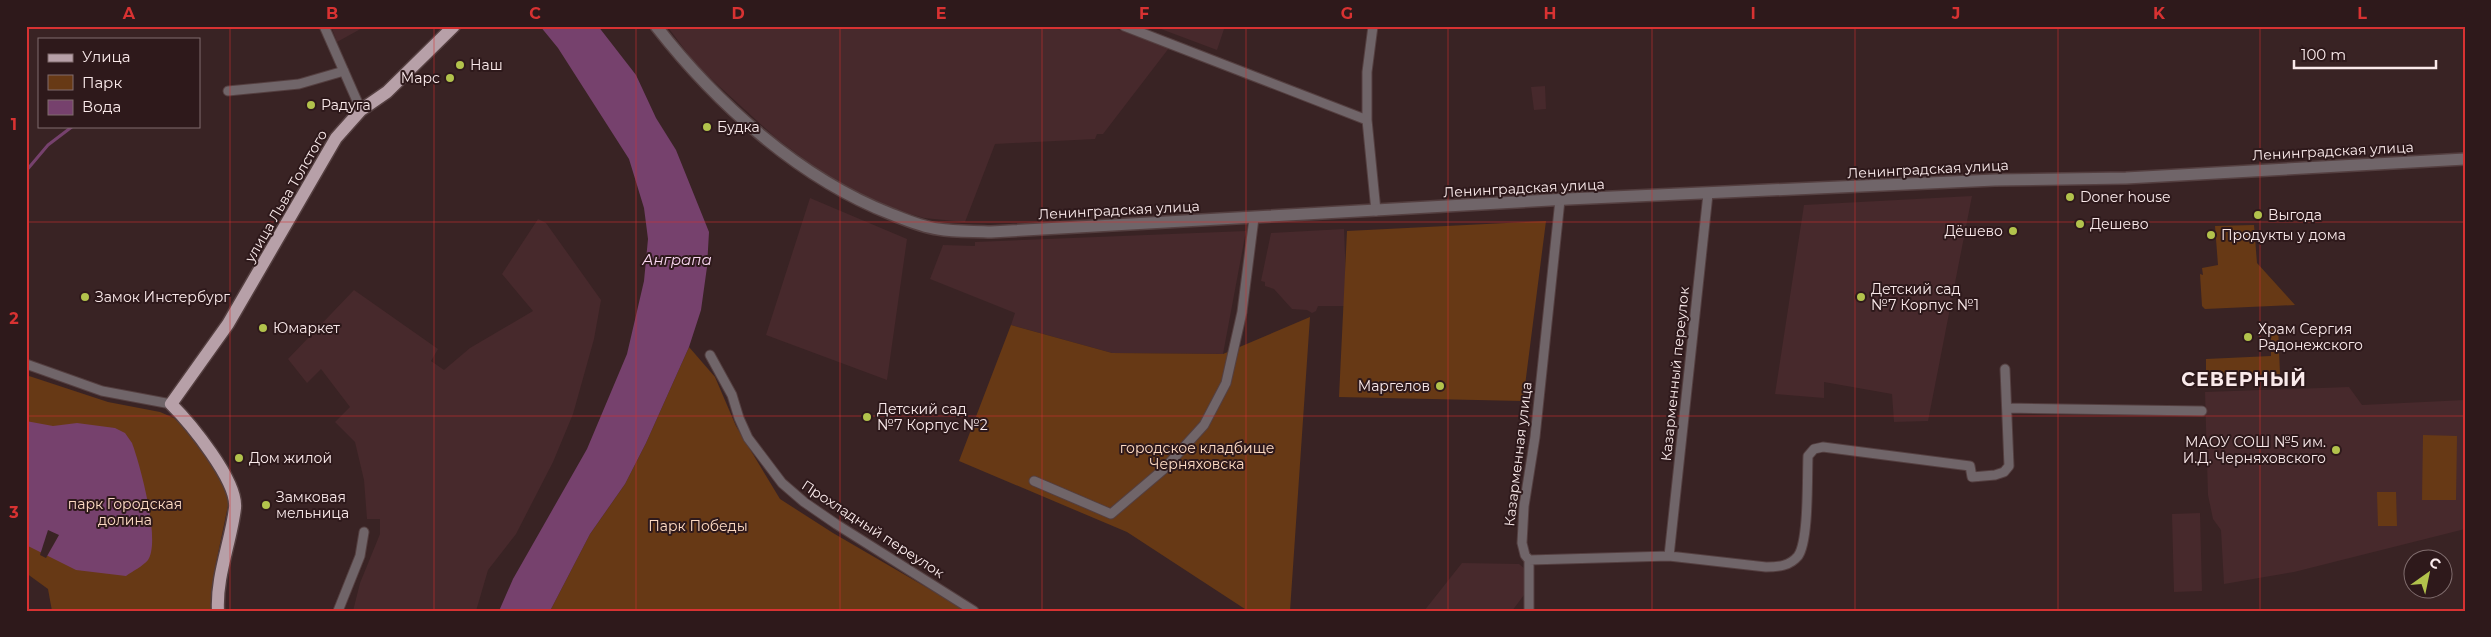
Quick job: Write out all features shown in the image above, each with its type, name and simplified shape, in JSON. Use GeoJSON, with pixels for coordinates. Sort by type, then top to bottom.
{"type":"FeatureCollection","features":[{"type":"Feature","properties":{"kind":"main road","name":"улица Льва Толстого"},"geometry":{"type":"LineString","coordinates":[[171,404],[228,324],[336,138],[361,110],[387,92],[454,26]]}},
{"type":"Feature","properties":{"kind":"main road"},"geometry":{"type":"LineString","coordinates":[[171,404],[206,445],[224,475],[235,505],[221,576],[218,611]]}},
{"type":"Feature","properties":{"kind":"street"},"geometry":{"type":"LineString","coordinates":[[324,26],[361,110]]}},
{"type":"Feature","properties":{"kind":"street","name":"Ленинградская улица"},"geometry":{"type":"LineString","coordinates":[[656,26],[684,62],[765,139],[827,183],[871,206],[914,223],[938,230],[991,232],[1560,200],[1995,180],[2126,178],[2465,159]]}},
{"type":"Feature","properties":{"kind":"street"},"geometry":{"type":"LineString","coordinates":[[1124,26],[1367,120]]}},
{"type":"Feature","properties":{"kind":"street"},"geometry":{"type":"LineString","coordinates":[[1373,26],[1367,72],[1367,120],[1376,211]]}},
{"type":"Feature","properties":{"kind":"street"},"geometry":{"type":"LineString","coordinates":[[228,91],[299,84],[344,71]]}},
{"type":"Feature","properties":{"kind":"street","name":"Казарменный переулок"},"geometry":{"type":"LineString","coordinates":[[1669,556],[1708,194]]}},
{"type":"Feature","properties":{"kind":"street","name":"Казарменная улица"},"geometry":{"type":"LineString","coordinates":[[1529,611],[1529,560],[1523,549],[1522,529],[1560,200]]}},
{"type":"Feature","properties":{"kind":"street"},"geometry":{"type":"LineString","coordinates":[[1034,481],[1112,514],[1164,469],[1204,425],[1226,383],[1242,312],[1254,218]]}},
{"type":"Feature","properties":{"kind":"street","name":"Прохладный переулок"},"geometry":{"type":"LineString","coordinates":[[710,355],[732,395],[748,438],[782,483],[804,502],[836,524],[974,611]]}},
{"type":"Feature","properties":{"kind":"street"},"geometry":{"type":"LineString","coordinates":[[26,364],[102,391],[171,404]]}},
{"type":"Feature","properties":{"kind":"street"},"geometry":{"type":"LineString","coordinates":[[1529,560],[1669,556],[1779,567],[1797,558],[1802,549],[1808,456],[1814,448],[1823,447],[1970,466],[1972,477],[1995,475],[2004,472],[2009,466],[2005,369]]}},
{"type":"Feature","properties":{"kind":"street"},"geometry":{"type":"LineString","coordinates":[[2007,408],[2202,411]]}},
{"type":"Feature","properties":{"kind":"street"},"geometry":{"type":"LineString","coordinates":[[338,611],[360,556],[364,532]]}},
{"type":"Feature","properties":{"kind":"shaded area"},"geometry":{"type":"Polygon","coordinates":[[[331,26],[366,26],[337,42],[331,26]]]}},
{"type":"Feature","properties":{"kind":"shaded area"},"geometry":{"type":"Polygon","coordinates":[[[667,26],[1108,26],[1169,48],[1103,134],[1097,134],[1095,139],[995,144],[965,222],[924,218],[878,205],[819,170],[777,139],[697,66],[667,26]]]}},
{"type":"Feature","properties":{"kind":"shaded area"},"geometry":{"type":"Polygon","coordinates":[[[1153,26],[1225,26],[1217,50],[1153,26]]]}},
{"type":"Feature","properties":{"kind":"shaded area"},"geometry":{"type":"Polygon","coordinates":[[[1545,86],[1546,109],[1534,110],[1531,87],[1545,86]]]}},
{"type":"Feature","properties":{"kind":"shaded area"},"geometry":{"type":"Polygon","coordinates":[[[1972,196],[1928,421],[1894,422],[1892,394],[1824,382],[1824,398],[1775,394],[1804,205],[1972,196]]]}},
{"type":"Feature","properties":{"kind":"shaded area"},"geometry":{"type":"Polygon","coordinates":[[[810,198],[907,239],[887,380],[766,335],[810,198]]]}},
{"type":"Feature","properties":{"kind":"shaded area"},"geometry":{"type":"Polygon","coordinates":[[[538,219],[546,223],[601,300],[594,339],[573,414],[553,462],[516,534],[488,570],[476,611],[353,611],[360,583],[380,534],[380,519],[367,519],[364,480],[355,442],[335,422],[350,407],[321,369],[307,383],[288,359],[354,290],[438,349],[431,361],[444,370],[470,348],[533,311],[502,274],[538,219]]]}},
{"type":"Feature","properties":{"kind":"shaded area"},"geometry":{"type":"Polygon","coordinates":[[[1344,229],[1347,306],[1318,306],[1316,311],[1312,313],[1307,310],[1292,309],[1274,289],[1265,286],[1265,282],[1261,281],[1271,233],[1344,229]]]}},
{"type":"Feature","properties":{"kind":"shaded area"},"geometry":{"type":"Polygon","coordinates":[[[1246,231],[1223,354],[1112,353],[1011,325],[1015,313],[930,279],[943,245],[975,246],[975,242],[1246,231]]]}},
{"type":"Feature","properties":{"kind":"shaded area","name":"МАОУ СОШ №5 им. И.Д. Черняховского"},"geometry":{"type":"Polygon","coordinates":[[[2349,387],[2362,405],[2465,400],[2465,529],[2294,572],[2224,584],[2221,530],[2213,519],[2208,495],[2205,392],[2349,387]]]}},
{"type":"Feature","properties":{"kind":"shaded area"},"geometry":{"type":"Polygon","coordinates":[[[2200,513],[2202,591],[2174,592],[2172,514],[2200,513]]]}},
{"type":"Feature","properties":{"kind":"shaded area"},"geometry":{"type":"Polygon","coordinates":[[[1462,563],[1519,564],[1525,569],[1524,595],[1512,611],[1424,611],[1462,563]]]}},
{"type":"Feature","properties":{"kind":"green space"},"geometry":{"type":"Polygon","coordinates":[[[1546,221],[1523,401],[1339,397],[1347,231],[1546,221]]]}},
{"type":"Feature","properties":{"kind":"green space"},"geometry":{"type":"Polygon","coordinates":[[[2254,225],[2257,263],[2295,305],[2205,309],[2202,306],[2200,274],[2203,275],[2202,268],[2218,265],[2215,226],[2254,225]]]}},
{"type":"Feature","properties":{"kind":"green space","name":"городское кладбище Черняховска"},"geometry":{"type":"Polygon","coordinates":[[[1310,317],[1290,611],[1248,611],[1127,532],[959,461],[1011,325],[1112,353],[1223,354],[1310,317]]]}},
{"type":"Feature","properties":{"kind":"green space"},"geometry":{"type":"Polygon","coordinates":[[[2271,326],[2278,326],[2280,374],[2206,377],[2206,359],[2271,356],[2271,326]]]}},
{"type":"Feature","properties":{"kind":"green space","name":"Парк Победы"},"geometry":{"type":"Polygon","coordinates":[[[689,347],[715,377],[736,426],[780,499],[833,533],[967,611],[550,611],[590,534],[625,484],[646,443],[689,347]]]}},
{"type":"Feature","properties":{"kind":"green space","name":"парк Городская долина"},"geometry":{"type":"Polygon","coordinates":[[[26,375],[108,402],[160,412],[174,418],[191,433],[219,475],[229,501],[216,563],[212,611],[52,611],[48,589],[26,573],[26,375]]]}},
{"type":"Feature","properties":{"kind":"green space"},"geometry":{"type":"Polygon","coordinates":[[[2423,435],[2457,436],[2456,500],[2422,500],[2423,435]]]}},
{"type":"Feature","properties":{"kind":"green space"},"geometry":{"type":"Polygon","coordinates":[[[2377,492],[2396,492],[2397,526],[2378,526],[2377,492]]]}},
{"type":"Feature","properties":{"kind":"water","name":"Анграпа"},"geometry":{"type":"Polygon","coordinates":[[[540,26],[598,26],[636,75],[656,118],[676,150],[709,232],[707,267],[701,310],[689,347],[646,443],[625,484],[590,534],[550,611],[499,611],[513,579],[587,449],[627,354],[644,281],[648,239],[644,208],[629,159],[558,48],[540,26]]]}},
{"type":"Feature","properties":{"kind":"water"},"geometry":{"type":"Polygon","coordinates":[[[26,421],[53,426],[77,423],[115,428],[125,433],[136,453],[148,502],[152,537],[148,560],[126,576],[76,570],[26,545],[26,421]]]}},
{"type":"Feature","properties":{"kind":"pier"},"geometry":{"type":"Polygon","coordinates":[[[48,530],[59,535],[46,558],[40,555],[48,530]]]}},
{"type":"Feature","properties":{"kind":"waterway"},"geometry":{"type":"LineString","coordinates":[[26,171],[48,145],[70,128]]}},
{"type":"Feature","properties":{"kind":"place","name":"Наш"},"geometry":{"type":"Point","coordinates":[460,65]}},
{"type":"Feature","properties":{"kind":"place","name":"Марс"},"geometry":{"type":"Point","coordinates":[450,78]}},
{"type":"Feature","properties":{"kind":"place","name":"Радуга"},"geometry":{"type":"Point","coordinates":[311,105]}},
{"type":"Feature","properties":{"kind":"place","name":"Будка"},"geometry":{"type":"Point","coordinates":[707,127]}},
{"type":"Feature","properties":{"kind":"place","name":"Doner house"},"geometry":{"type":"Point","coordinates":[2070,197]}},
{"type":"Feature","properties":{"kind":"place","name":"Выгода"},"geometry":{"type":"Point","coordinates":[2258,215]}},
{"type":"Feature","properties":{"kind":"place","name":"Дешево"},"geometry":{"type":"Point","coordinates":[2080,224]}},
{"type":"Feature","properties":{"kind":"place","name":"Дёшево"},"geometry":{"type":"Point","coordinates":[2013,231]}},
{"type":"Feature","properties":{"kind":"place","name":"Продукты у дома"},"geometry":{"type":"Point","coordinates":[2211,235]}},
{"type":"Feature","properties":{"kind":"place","name":"Замок Инстербург"},"geometry":{"type":"Point","coordinates":[85,297]}},
{"type":"Feature","properties":{"kind":"place","name":"Детский сад №7 Корпус №1"},"geometry":{"type":"Point","coordinates":[1861,297]}},
{"type":"Feature","properties":{"kind":"place","name":"Юмаркет"},"geometry":{"type":"Point","coordinates":[263,328]}},
{"type":"Feature","properties":{"kind":"place","name":"Храм Сергия Радонежского"},"geometry":{"type":"Point","coordinates":[2248,337]}},
{"type":"Feature","properties":{"kind":"place","name":"Маргелов"},"geometry":{"type":"Point","coordinates":[1440,386]}},
{"type":"Feature","properties":{"kind":"place","name":"Детский сад №7 Корпус №2"},"geometry":{"type":"Point","coordinates":[867,417]}},
{"type":"Feature","properties":{"kind":"place","name":"МАОУ СОШ №5 им. И.Д. Черняховского"},"geometry":{"type":"Point","coordinates":[2336,450]}},
{"type":"Feature","properties":{"kind":"place","name":"Дом жилой"},"geometry":{"type":"Point","coordinates":[239,458]}},
{"type":"Feature","properties":{"kind":"place","name":"Замковая мельница"},"geometry":{"type":"Point","coordinates":[266,505]}},
{"type":"Feature","properties":{"kind":"district","name":"СЕВЕРНЫЙ"},"geometry":{"type":"Point","coordinates":[2244,379]}}]}
